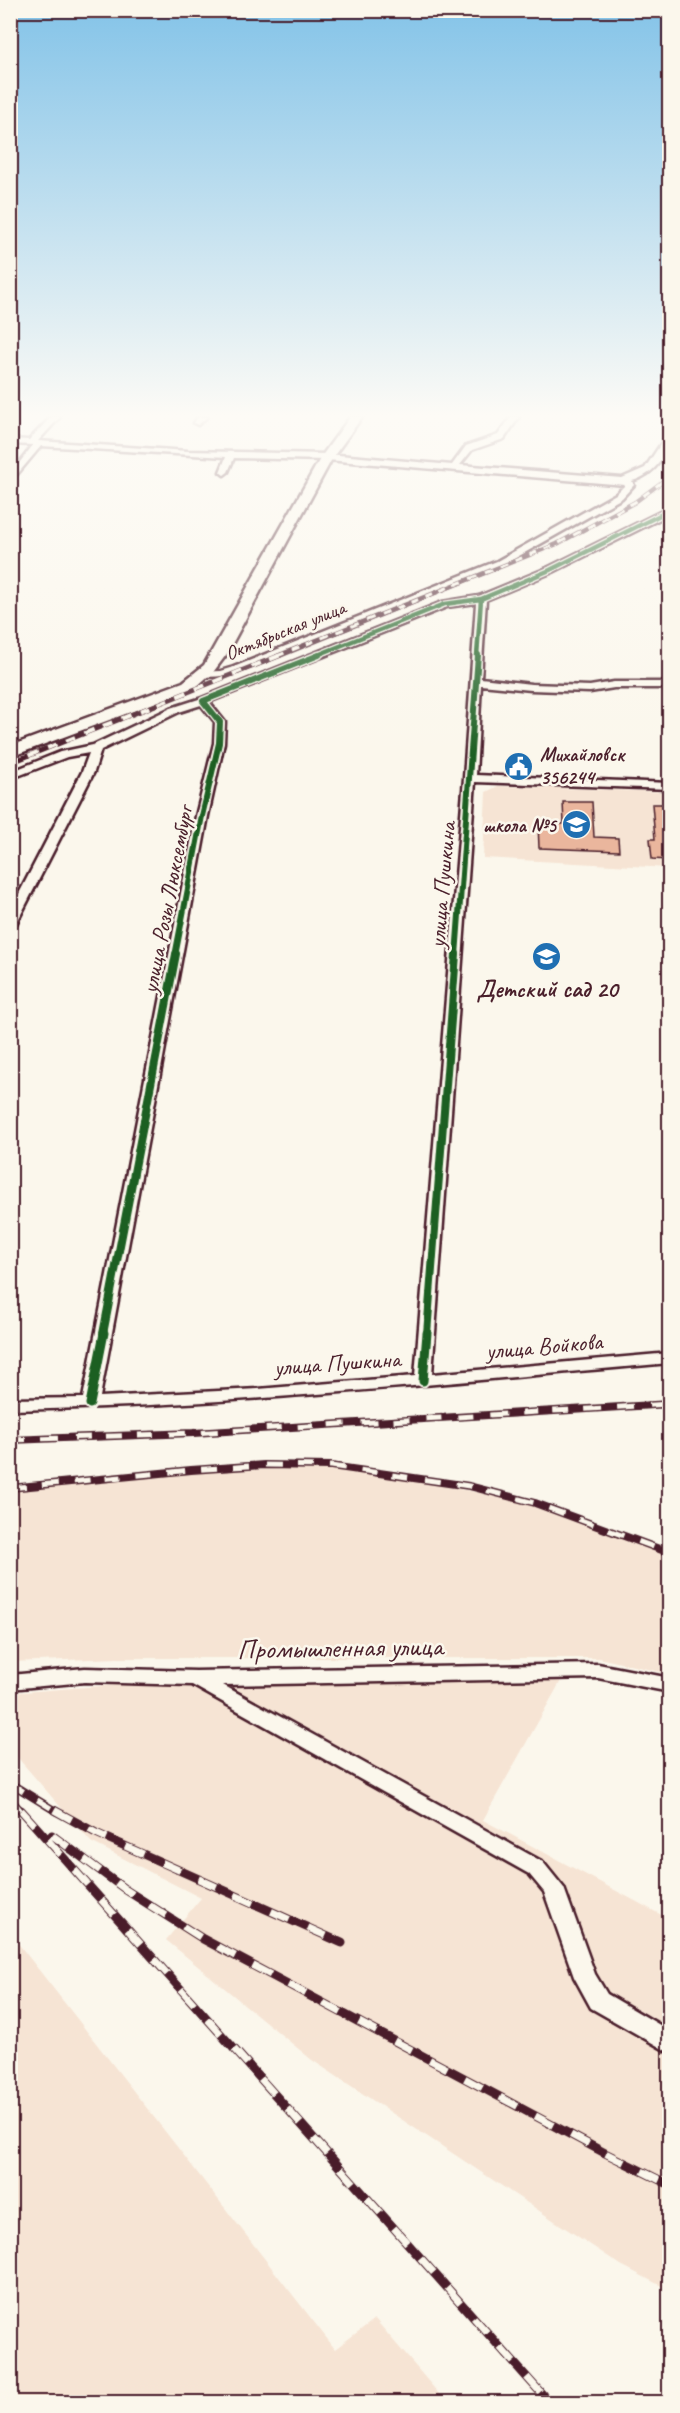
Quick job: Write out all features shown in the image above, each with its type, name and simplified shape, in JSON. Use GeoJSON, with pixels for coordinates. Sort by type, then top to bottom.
{"type":"FeatureCollection","features":[{"type":"Feature","properties":{"kind":"main road"},"geometry":{"type":"LineString","coordinates":[[10,752],[189,685],[218,655],[287,530]]}},
{"type":"Feature","properties":{"kind":"street","name":"Октябрьская улица"},"geometry":{"type":"LineString","coordinates":[[202,674],[222,674],[235,670],[500,563],[559,530]]}},
{"type":"Feature","properties":{"kind":"street"},"geometry":{"type":"LineString","coordinates":[[10,776],[64,754],[96,748],[175,710],[203,701],[445,604],[481,599],[560,565],[630,530]]}},
{"type":"Feature","properties":{"kind":"street","name":"улица Пушкина"},"geometry":{"type":"LineString","coordinates":[[90,1404],[423,1381],[470,778],[481,599]]}},
{"type":"Feature","properties":{"kind":"street"},"geometry":{"type":"LineString","coordinates":[[477,681],[531,687],[590,689],[614,685],[669,685]]}},
{"type":"Feature","properties":{"kind":"street","name":"улица Розы Люксембург"},"geometry":{"type":"LineString","coordinates":[[90,1404],[200,827],[219,743],[220,722],[203,701]]}},
{"type":"Feature","properties":{"kind":"street"},"geometry":{"type":"LineString","coordinates":[[10,924],[88,772],[96,748]]}},
{"type":"Feature","properties":{"kind":"street"},"geometry":{"type":"LineString","coordinates":[[470,778],[669,786]]}},
{"type":"Feature","properties":{"kind":"street","name":"улица Войкова"},"geometry":{"type":"LineString","coordinates":[[423,1381],[669,1358]]}},
{"type":"Feature","properties":{"kind":"street"},"geometry":{"type":"LineString","coordinates":[[10,1405],[90,1404]]}},
{"type":"Feature","properties":{"kind":"street","name":"Промышленная улица"},"geometry":{"type":"LineString","coordinates":[[10,1682],[85,1675],[196,1678],[598,1671],[669,1685]]}},
{"type":"Feature","properties":{"kind":"street"},"geometry":{"type":"LineString","coordinates":[[196,1678],[536,1868],[553,1888],[585,1977],[598,2001],[669,2043]]}},
{"type":"Feature","properties":{"kind":"shaded area","name":"школа №5"},"geometry":{"type":"Polygon","coordinates":[[[498,786],[669,792],[669,868],[483,858],[486,792],[498,786]]]}},
{"type":"Feature","properties":{"kind":"shaded area"},"geometry":{"type":"Polygon","coordinates":[[[314,1467],[379,1473],[521,1501],[669,1556],[669,1674],[599,1658],[118,1658],[11,1662],[11,1490],[172,1473],[314,1467]]]}},
{"type":"Feature","properties":{"kind":"shaded area"},"geometry":{"type":"Polygon","coordinates":[[[562,1679],[483,1820],[669,1919],[669,2290],[621,2265],[312,2060],[166,1940],[201,1898],[91,1842],[11,1750],[10,1693],[126,1684],[562,1679]]]}},
{"type":"Feature","properties":{"kind":"shaded area"},"geometry":{"type":"Polygon","coordinates":[[[10,1933],[335,2349],[375,2319],[446,2402],[11,2402],[10,1933]]]}},
{"type":"Feature","properties":{"kind":"building"},"geometry":{"type":"Polygon","coordinates":[[[563,802],[592,802],[594,837],[618,838],[619,851],[539,848],[538,823],[564,824],[563,802]]]}},
{"type":"Feature","properties":{"kind":"building"},"geometry":{"type":"Polygon","coordinates":[[[652,804],[669,804],[669,860],[652,859],[650,839],[655,839],[652,804]]]}},
{"type":"Feature","properties":{"kind":"railway"},"geometry":{"type":"LineString","coordinates":[[277,656],[557,544],[584,530]]}},
{"type":"Feature","properties":{"kind":"railway"},"geometry":{"type":"LineString","coordinates":[[10,763],[281,655]]}},
{"type":"Feature","properties":{"kind":"railway"},"geometry":{"type":"LineString","coordinates":[[10,1440],[193,1433],[670,1404]]}},
{"type":"Feature","properties":{"kind":"railway"},"geometry":{"type":"LineString","coordinates":[[10,1488],[191,1470],[264,1465],[331,1466],[469,1486],[535,1503],[670,1553]]}},
{"type":"Feature","properties":{"kind":"railway"},"geometry":{"type":"LineString","coordinates":[[10,1783],[57,1812]]}},
{"type":"Feature","properties":{"kind":"railway"},"geometry":{"type":"LineString","coordinates":[[10,1798],[22,1812]]}},
{"type":"Feature","properties":{"kind":"railway"},"geometry":{"type":"LineString","coordinates":[[21,1810],[549,2402]]}},
{"type":"Feature","properties":{"kind":"railway"},"geometry":{"type":"LineString","coordinates":[[54,1810],[96,1833],[342,1943]]}},
{"type":"Feature","properties":{"kind":"railway"},"geometry":{"type":"LineString","coordinates":[[52,1835],[126,1890],[203,1939],[605,2153],[670,2185]]}},
{"type":"Feature","properties":{"kind":"cycle path"},"geometry":{"type":"LineString","coordinates":[[423,1381],[470,778],[481,599],[550,570],[631,530]]}},
{"type":"Feature","properties":{"kind":"cycle path"},"geometry":{"type":"LineString","coordinates":[[90,1404],[202,816],[219,743],[220,722],[203,701],[445,604],[481,599]]}},
{"type":"Feature","properties":{"kind":"place","name":"Михайловск 356244"},"geometry":{"type":"Point","coordinates":[519,766]}},
{"type":"Feature","properties":{"kind":"place","name":"школа №5"},"geometry":{"type":"Point","coordinates":[577,825]}},
{"type":"Feature","properties":{"kind":"place","name":"Детский сад 20"},"geometry":{"type":"Point","coordinates":[547,956]}}]}
